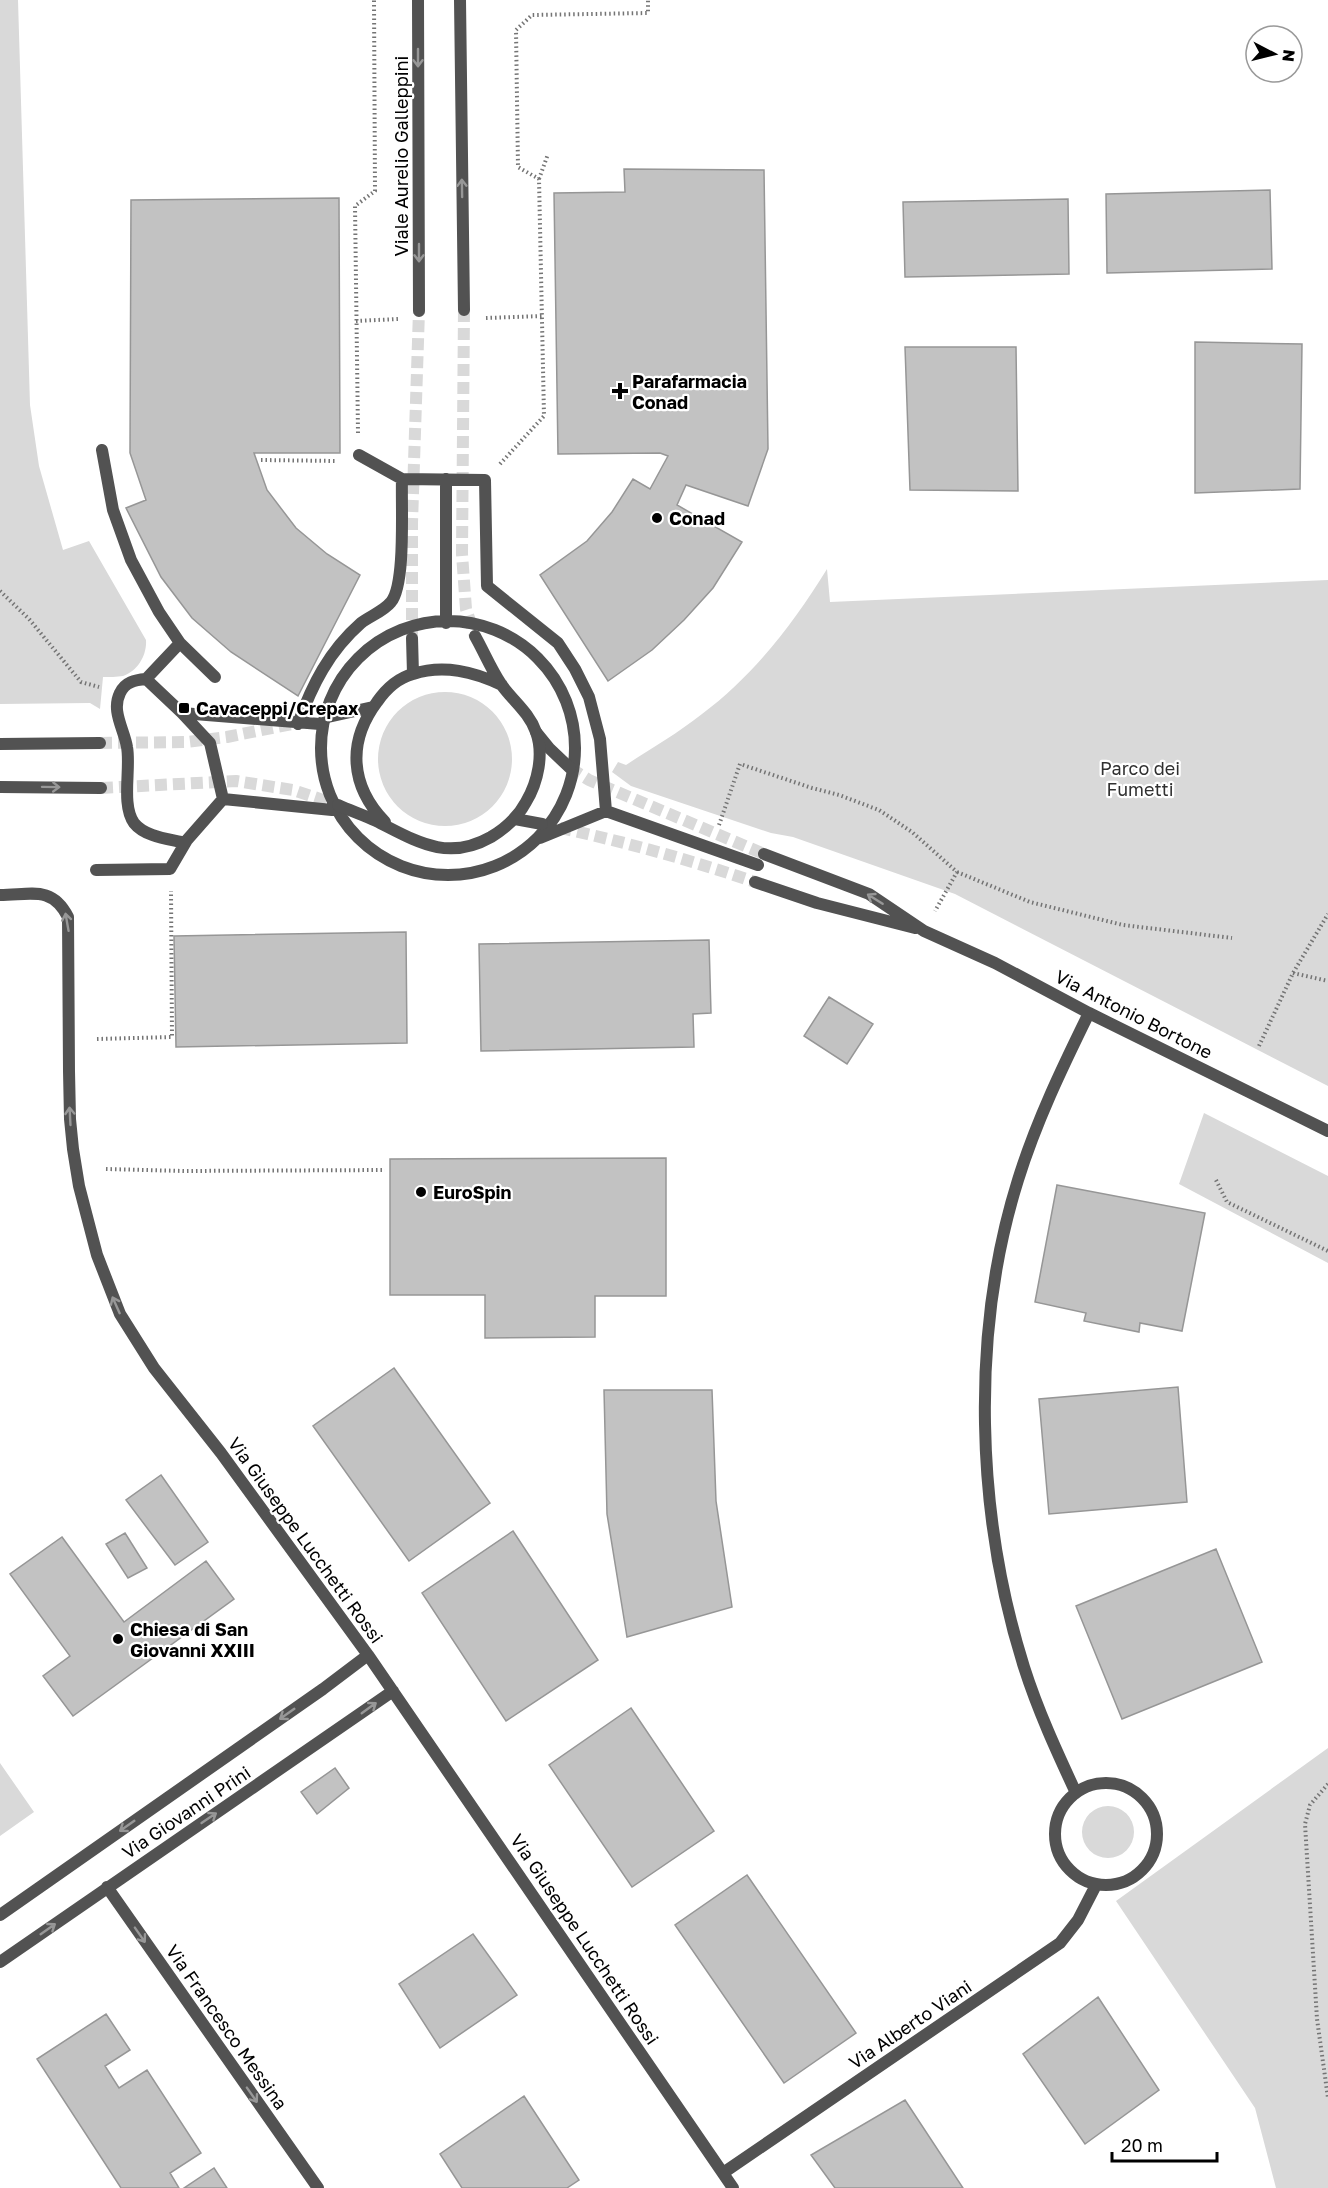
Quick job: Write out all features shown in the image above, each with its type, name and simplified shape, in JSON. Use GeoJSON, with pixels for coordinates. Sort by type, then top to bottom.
{"type":"FeatureCollection","features":[{"type":"Feature","properties":{"kind":"street","name":"Viale Aurelio Galleppini"},"geometry":{"type":"LineString","coordinates":[[418,0],[419,311]]}},
{"type":"Feature","properties":{"kind":"street"},"geometry":{"type":"LineString","coordinates":[[460,0],[464,310]]}},
{"type":"Feature","properties":{"kind":"street"},"geometry":{"type":"LineString","coordinates":[[102,450],[113,510],[130,560],[159,612],[180,643],[215,677]]}},
{"type":"Feature","properties":{"kind":"street"},"geometry":{"type":"LineString","coordinates":[[358,455],[402,479],[485,480],[487,586],[558,643],[575,669],[589,697],[600,739],[606,811],[540,838],[522,851],[483,867],[465,872],[430,871],[401,864],[366,846],[343,827],[335,807],[325,793],[318,764],[324,721],[336,685],[351,664],[382,641],[420,626],[446,623],[480,628],[525,648],[539,657],[566,691],[576,724],[578,740],[576,769],[566,800],[540,838]]}},
{"type":"Feature","properties":{"kind":"street"},"geometry":{"type":"LineString","coordinates":[[298,724],[311,688],[336,650],[361,623],[392,601],[400,580],[402,479]]}},
{"type":"Feature","properties":{"kind":"street"},"geometry":{"type":"LineString","coordinates":[[446,479],[446,623]]}},
{"type":"Feature","properties":{"kind":"street"},"geometry":{"type":"LineString","coordinates":[[476,636],[502,685],[521,707],[549,748],[570,768]]}},
{"type":"Feature","properties":{"kind":"street"},"geometry":{"type":"LineString","coordinates":[[412,638],[413,674]]}},
{"type":"Feature","properties":{"kind":"street"},"geometry":{"type":"LineString","coordinates":[[180,643],[146,679],[134,680],[124,686],[116,704],[119,723],[127,747],[128,810],[134,823],[144,832],[185,843]]}},
{"type":"Feature","properties":{"kind":"street"},"geometry":{"type":"LineString","coordinates":[[395,831],[367,800],[358,774],[356,760],[360,733],[373,707],[387,689],[413,674],[430,670],[461,670],[502,685]]}},
{"type":"Feature","properties":{"kind":"street"},"geometry":{"type":"LineString","coordinates":[[146,679],[210,743],[223,798]]}},
{"type":"Feature","properties":{"kind":"street"},"geometry":{"type":"LineString","coordinates":[[182,713],[298,724],[324,721],[373,707]]}},
{"type":"Feature","properties":{"kind":"street"},"geometry":{"type":"LineString","coordinates":[[223,798],[335,807],[429,846],[463,848],[485,840],[515,819],[532,792],[540,756],[536,732]]}},
{"type":"Feature","properties":{"kind":"street"},"geometry":{"type":"LineString","coordinates":[[0,744],[100,743]]}},
{"type":"Feature","properties":{"kind":"street"},"geometry":{"type":"LineString","coordinates":[[0,788],[101,788]]}},
{"type":"Feature","properties":{"kind":"street"},"geometry":{"type":"LineString","coordinates":[[96,870],[170,869],[185,843],[223,798]]}},
{"type":"Feature","properties":{"kind":"street","name":"Via Antonio Bortone"},"geometry":{"type":"LineString","coordinates":[[606,811],[710,848],[761,859],[869,894],[924,931]]}},
{"type":"Feature","properties":{"kind":"street"},"geometry":{"type":"LineString","coordinates":[[515,819],[542,824]]}},
{"type":"Feature","properties":{"kind":"street","name":"Via Antonio Bortone"},"geometry":{"type":"LineString","coordinates":[[755,882],[817,903],[924,931],[995,963],[1089,1013],[1328,1131]]}},
{"type":"Feature","properties":{"kind":"street","name":"Via Giuseppe Lucchetti Rossi"},"geometry":{"type":"LineString","coordinates":[[0,895],[41,894],[50,896],[58,901],[68,917],[70,1119],[78,1177],[97,1255],[120,1314],[146,1355],[221,1453],[368,1655],[734,2188]]}},
{"type":"Feature","properties":{"kind":"street"},"geometry":{"type":"LineString","coordinates":[[1076,1793],[1050,1737],[1024,1668],[1000,1571],[988,1478],[985,1373],[1000,1254],[1017,1182],[1054,1084],[1089,1013]]}},
{"type":"Feature","properties":{"kind":"street","name":"Via Giovanni Prini"},"geometry":{"type":"LineString","coordinates":[[0,1915],[368,1655]]}},
{"type":"Feature","properties":{"kind":"street","name":"Via Giovanni Prini"},"geometry":{"type":"LineString","coordinates":[[0,1962],[393,1691]]}},
{"type":"Feature","properties":{"kind":"street"},"geometry":{"type":"LineString","coordinates":[[1107,1783],[1123,1786],[1138,1795],[1149,1808],[1156,1823],[1156,1840],[1152,1856],[1142,1870],[1127,1881],[1112,1885],[1096,1885],[1080,1879],[1067,1868],[1058,1854],[1054,1837],[1057,1820],[1064,1805],[1076,1793],[1091,1785],[1107,1783]]}},
{"type":"Feature","properties":{"kind":"street","name":"Via Alberto Viani"},"geometry":{"type":"LineString","coordinates":[[723,2173],[1060,1943],[1078,1920],[1096,1885]]}},
{"type":"Feature","properties":{"kind":"street","name":"Via Francesco Messina"},"geometry":{"type":"LineString","coordinates":[[107,1887],[318,2188]]}},
{"type":"Feature","properties":{"kind":"path"},"geometry":{"type":"LineString","coordinates":[[261,460],[358,461],[355,206],[375,191],[374,0]]}},
{"type":"Feature","properties":{"kind":"path"},"geometry":{"type":"LineString","coordinates":[[539,179],[518,167],[516,30],[532,15],[648,13],[648,0]]}},
{"type":"Feature","properties":{"kind":"path"},"geometry":{"type":"LineString","coordinates":[[485,480],[544,416],[539,179],[548,154]]}},
{"type":"Feature","properties":{"kind":"path"},"geometry":{"type":"LineString","coordinates":[[0,591],[29,620],[81,682],[119,693]]}},
{"type":"Feature","properties":{"kind":"path"},"geometry":{"type":"LineString","coordinates":[[710,848],[740,764],[879,810],[912,832],[957,872],[1030,902],[1123,925],[1232,938]]}},
{"type":"Feature","properties":{"kind":"path"},"geometry":{"type":"LineString","coordinates":[[98,1039],[172,1037],[170,869]]}},
{"type":"Feature","properties":{"kind":"path"},"geometry":{"type":"LineString","coordinates":[[924,931],[957,872]]}},
{"type":"Feature","properties":{"kind":"path"},"geometry":{"type":"LineString","coordinates":[[1259,1046],[1293,973],[1328,914]]}},
{"type":"Feature","properties":{"kind":"path"},"geometry":{"type":"LineString","coordinates":[[1293,973],[1328,981]]}},
{"type":"Feature","properties":{"kind":"path"},"geometry":{"type":"LineString","coordinates":[[106,1169],[385,1170]]}},
{"type":"Feature","properties":{"kind":"path"},"geometry":{"type":"LineString","coordinates":[[1216,1180],[1227,1202],[1328,1251]]}},
{"type":"Feature","properties":{"kind":"path"},"geometry":{"type":"LineString","coordinates":[[1328,1784],[1310,1805],[1305,1824],[1317,2019],[1328,2098]]}},
{"type":"Feature","properties":{"kind":"green space"},"geometry":{"type":"Polygon","coordinates":[[[0,0],[18,0],[30,405],[39,466],[63,550],[89,541],[146,640],[143,657],[133,670],[123,676],[103,677],[100,709],[90,703],[0,704],[0,0]]]}},
{"type":"Feature","properties":{"kind":"green space","name":"Parco dei Fumetti"},"geometry":{"type":"Polygon","coordinates":[[[827,569],[830,602],[1328,580],[1328,1086],[955,894],[793,837],[771,833],[631,786],[612,772],[618,762],[626,765],[684,728],[738,683],[786,629],[827,569]]]}},
{"type":"Feature","properties":{"kind":"green space"},"geometry":{"type":"Polygon","coordinates":[[[445,692],[471,697],[493,711],[507,733],[512,759],[507,785],[493,807],[471,821],[445,826],[419,821],[397,807],[383,785],[378,759],[383,733],[397,711],[419,697],[445,692]]]}},
{"type":"Feature","properties":{"kind":"green space"},"geometry":{"type":"Polygon","coordinates":[[[1204,1113],[1328,1176],[1328,1263],[1179,1184],[1204,1113]]]}},
{"type":"Feature","properties":{"kind":"green space"},"geometry":{"type":"Polygon","coordinates":[[[1328,1748],[1328,2188],[1276,2188],[1255,2108],[1116,1901],[1328,1748]]]}},
{"type":"Feature","properties":{"kind":"green space"},"geometry":{"type":"Polygon","coordinates":[[[0,1763],[34,1812],[0,1836],[0,1763]]]}},
{"type":"Feature","properties":{"kind":"green space"},"geometry":{"type":"Polygon","coordinates":[[[1103,1806],[1113,1806],[1127,1813],[1134,1832],[1127,1851],[1113,1858],[1103,1858],[1093,1854],[1086,1847],[1082,1837],[1082,1827],[1086,1817],[1093,1810],[1103,1806]]]}},
{"type":"Feature","properties":{"kind":"building"},"geometry":{"type":"Polygon","coordinates":[[[624,169],[764,170],[768,449],[748,506],[686,485],[677,505],[742,542],[713,588],[684,620],[652,650],[608,681],[540,575],[587,541],[612,512],[633,479],[650,489],[668,456],[660,453],[558,454],[554,193],[625,192],[624,169]]]}},
{"type":"Feature","properties":{"kind":"building"},"geometry":{"type":"Polygon","coordinates":[[[1270,190],[1272,269],[1107,273],[1106,194],[1270,190]]]}},
{"type":"Feature","properties":{"kind":"building"},"geometry":{"type":"Polygon","coordinates":[[[339,198],[340,453],[254,453],[267,490],[296,528],[327,554],[360,575],[298,696],[231,652],[192,618],[161,577],[126,508],[146,500],[130,453],[131,200],[339,198]]]}},
{"type":"Feature","properties":{"kind":"building"},"geometry":{"type":"Polygon","coordinates":[[[1068,199],[1069,274],[905,277],[903,202],[1068,199]]]}},
{"type":"Feature","properties":{"kind":"building"},"geometry":{"type":"Polygon","coordinates":[[[1195,342],[1302,344],[1300,489],[1195,493],[1195,342]]]}},
{"type":"Feature","properties":{"kind":"building"},"geometry":{"type":"Polygon","coordinates":[[[905,347],[1016,347],[1018,491],[910,490],[905,347]]]}},
{"type":"Feature","properties":{"kind":"building"},"geometry":{"type":"Polygon","coordinates":[[[406,932],[407,1043],[176,1047],[174,936],[406,932]]]}},
{"type":"Feature","properties":{"kind":"building"},"geometry":{"type":"Polygon","coordinates":[[[709,940],[711,1013],[693,1014],[694,1047],[481,1051],[479,944],[709,940]]]}},
{"type":"Feature","properties":{"kind":"building"},"geometry":{"type":"Polygon","coordinates":[[[829,997],[873,1024],[847,1064],[804,1036],[829,997]]]}},
{"type":"Feature","properties":{"kind":"building"},"geometry":{"type":"Polygon","coordinates":[[[666,1158],[666,1296],[595,1296],[595,1337],[485,1338],[485,1295],[390,1295],[390,1159],[666,1158]]]}},
{"type":"Feature","properties":{"kind":"building"},"geometry":{"type":"Polygon","coordinates":[[[1057,1185],[1205,1213],[1182,1331],[1140,1323],[1139,1332],[1084,1321],[1086,1313],[1035,1302],[1057,1185]]]}},
{"type":"Feature","properties":{"kind":"building"},"geometry":{"type":"Polygon","coordinates":[[[394,1368],[490,1503],[409,1561],[313,1426],[394,1368]]]}},
{"type":"Feature","properties":{"kind":"building"},"geometry":{"type":"Polygon","coordinates":[[[1178,1387],[1187,1502],[1049,1514],[1039,1399],[1178,1387]]]}},
{"type":"Feature","properties":{"kind":"building"},"geometry":{"type":"Polygon","coordinates":[[[604,1390],[712,1390],[716,1501],[732,1607],[627,1637],[607,1514],[604,1390]]]}},
{"type":"Feature","properties":{"kind":"building"},"geometry":{"type":"Polygon","coordinates":[[[161,1475],[208,1542],[175,1565],[126,1500],[161,1475]]]}},
{"type":"Feature","properties":{"kind":"building"},"geometry":{"type":"Polygon","coordinates":[[[513,1531],[598,1660],[506,1721],[422,1593],[513,1531]]]}},
{"type":"Feature","properties":{"kind":"building"},"geometry":{"type":"Polygon","coordinates":[[[125,1533],[147,1568],[128,1578],[106,1544],[125,1533]]]}},
{"type":"Feature","properties":{"kind":"building","name":"Chiesa di San Giovanni XXIII"},"geometry":{"type":"Polygon","coordinates":[[[62,1537],[124,1622],[206,1561],[234,1599],[73,1716],[43,1676],[70,1656],[10,1574],[62,1537]]]}},
{"type":"Feature","properties":{"kind":"building"},"geometry":{"type":"Polygon","coordinates":[[[1216,1549],[1262,1662],[1122,1719],[1076,1606],[1216,1549]]]}},
{"type":"Feature","properties":{"kind":"building"},"geometry":{"type":"Polygon","coordinates":[[[631,1708],[714,1831],[632,1887],[549,1765],[631,1708]]]}},
{"type":"Feature","properties":{"kind":"building"},"geometry":{"type":"Polygon","coordinates":[[[335,1768],[349,1788],[317,1814],[301,1792],[335,1768]]]}},
{"type":"Feature","properties":{"kind":"building"},"geometry":{"type":"Polygon","coordinates":[[[747,1875],[856,2033],[784,2083],[675,1925],[747,1875]]]}},
{"type":"Feature","properties":{"kind":"building"},"geometry":{"type":"Polygon","coordinates":[[[473,1934],[517,1995],[440,2048],[399,1984],[473,1934]]]}},
{"type":"Feature","properties":{"kind":"building"},"geometry":{"type":"Polygon","coordinates":[[[1098,1997],[1159,2090],[1085,2144],[1023,2054],[1098,1997]]]}},
{"type":"Feature","properties":{"kind":"building"},"geometry":{"type":"Polygon","coordinates":[[[106,2014],[130,2050],[105,2066],[119,2088],[147,2070],[201,2153],[170,2173],[179,2188],[121,2188],[37,2059],[106,2014]]]}},
{"type":"Feature","properties":{"kind":"building"},"geometry":{"type":"Polygon","coordinates":[[[524,2096],[579,2180],[567,2188],[462,2188],[440,2154],[524,2096]]]}},
{"type":"Feature","properties":{"kind":"building"},"geometry":{"type":"Polygon","coordinates":[[[905,2100],[963,2188],[835,2188],[811,2155],[905,2100]]]}},
{"type":"Feature","properties":{"kind":"building"},"geometry":{"type":"Polygon","coordinates":[[[214,2168],[227,2188],[184,2188],[214,2168]]]}},
{"type":"Feature","properties":{"kind":"tunnel"},"geometry":{"type":"LineString","coordinates":[[464,310],[462,554],[466,609],[475,636]]}},
{"type":"Feature","properties":{"kind":"tunnel"},"geometry":{"type":"LineString","coordinates":[[412,638],[412,523],[419,311]]}},
{"type":"Feature","properties":{"kind":"tunnel"},"geometry":{"type":"LineString","coordinates":[[100,743],[187,742],[227,737],[292,724]]}},
{"type":"Feature","properties":{"kind":"tunnel"},"geometry":{"type":"LineString","coordinates":[[570,768],[589,780],[764,854]]}},
{"type":"Feature","properties":{"kind":"tunnel"},"geometry":{"type":"LineString","coordinates":[[101,788],[236,781],[293,790],[338,805]]}},
{"type":"Feature","properties":{"kind":"tunnel"},"geometry":{"type":"LineString","coordinates":[[542,824],[649,850],[755,882]]}},
{"type":"Feature","properties":{"kind":"place","name":"Parafarmacia Conad"},"geometry":{"type":"Point","coordinates":[620,391]}},
{"type":"Feature","properties":{"kind":"place","name":"Conad"},"geometry":{"type":"Point","coordinates":[657,518]}},
{"type":"Feature","properties":{"kind":"place","name":"Cavaceppi/Crepax"},"geometry":{"type":"Point","coordinates":[184,708]}},
{"type":"Feature","properties":{"kind":"place","name":"EuroSpin"},"geometry":{"type":"Point","coordinates":[421,1192]}},
{"type":"Feature","properties":{"kind":"place","name":"Chiesa di San Giovanni XXIII"},"geometry":{"type":"Point","coordinates":[118,1639]}}]}
